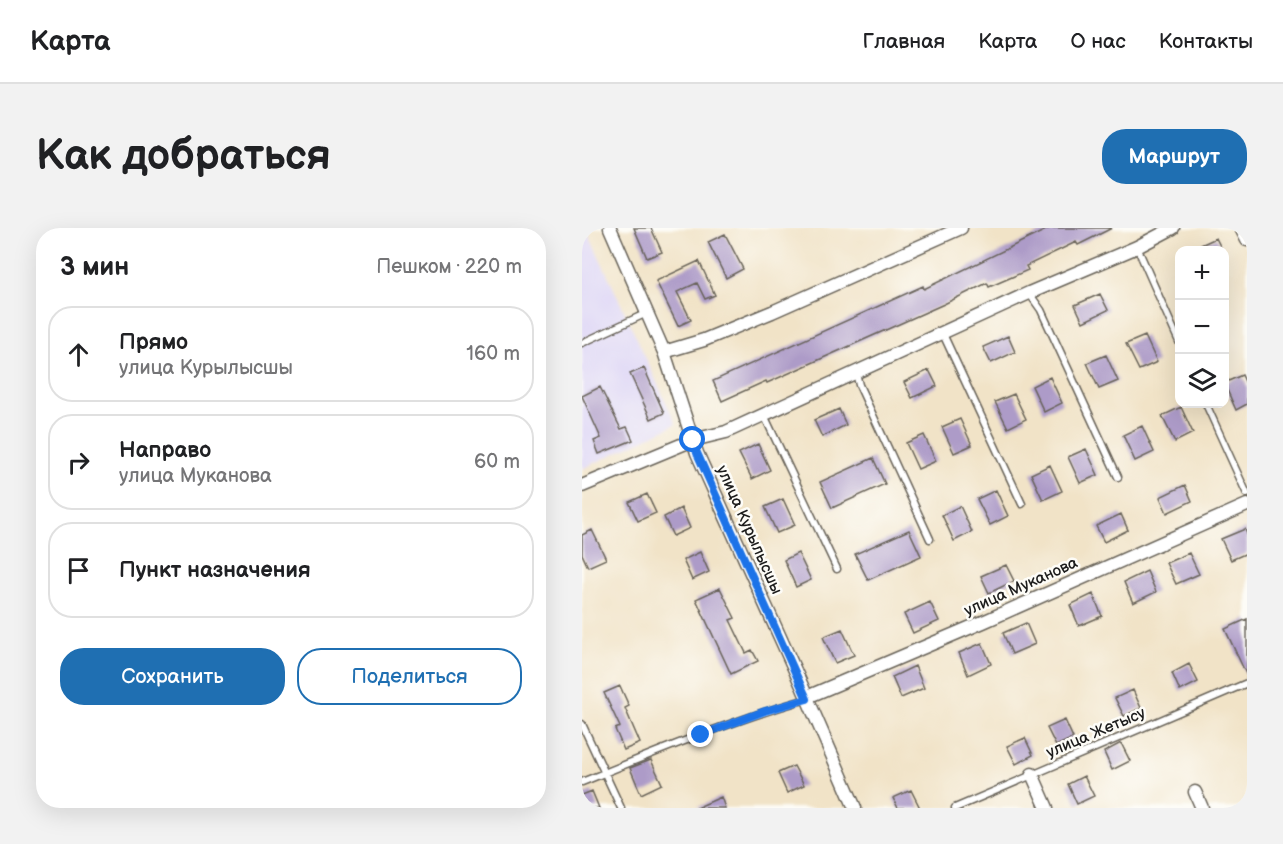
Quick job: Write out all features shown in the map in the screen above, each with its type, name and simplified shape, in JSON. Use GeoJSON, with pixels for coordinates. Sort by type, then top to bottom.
{"type":"FeatureCollection","features":[{"type":"Feature","properties":{"kind":"street","name":"улица Курылысшы"},"geometry":{"type":"LineString","coordinates":[[610,228],[664,352],[693,440],[720,507],[855,808]]}},
{"type":"Feature","properties":{"kind":"street"},"geometry":{"type":"LineString","coordinates":[[664,352],[704,340],[772,312],[961,228]]}},
{"type":"Feature","properties":{"kind":"street"},"geometry":{"type":"LineString","coordinates":[[582,486],[693,440],[726,432],[765,415],[1029,293],[1137,247],[1173,228]]}},
{"type":"Feature","properties":{"kind":"street"},"geometry":{"type":"LineString","coordinates":[[1241,228],[1247,240]]}},
{"type":"Feature","properties":{"kind":"street","name":"улица Муканова"},"geometry":{"type":"LineString","coordinates":[[807,698],[1247,505]]}},
{"type":"Feature","properties":{"kind":"street"},"geometry":{"type":"LineString","coordinates":[[1032,774],[1047,808]]}},
{"type":"Feature","properties":{"kind":"street"},"geometry":{"type":"LineString","coordinates":[[1195,792],[1202,808]]}},
{"type":"Feature","properties":{"kind":"lane"},"geometry":{"type":"LineString","coordinates":[[1137,247],[1175,335]]}},
{"type":"Feature","properties":{"kind":"lane"},"geometry":{"type":"LineString","coordinates":[[1029,293],[1041,310],[1118,477]]}},
{"type":"Feature","properties":{"kind":"lane"},"geometry":{"type":"LineString","coordinates":[[582,343],[647,313]]}},
{"type":"Feature","properties":{"kind":"lane"},"geometry":{"type":"LineString","coordinates":[[943,334],[1022,504]]}},
{"type":"Feature","properties":{"kind":"lane"},"geometry":{"type":"LineString","coordinates":[[856,373],[859,385],[930,539]]}},
{"type":"Feature","properties":{"kind":"lane"},"geometry":{"type":"LineString","coordinates":[[1208,408],[1247,494]]}},
{"type":"Feature","properties":{"kind":"lane"},"geometry":{"type":"LineString","coordinates":[[765,415],[837,569]]}},
{"type":"Feature","properties":{"kind":"lane","name":"улица Жетысу"},"geometry":{"type":"LineString","coordinates":[[955,808],[1247,683]]}},
{"type":"Feature","properties":{"kind":"lane","name":"улица Муканова"},"geometry":{"type":"LineString","coordinates":[[582,782],[677,742],[807,698]]}},
{"type":"Feature","properties":{"kind":"lane"},"geometry":{"type":"LineString","coordinates":[[582,724],[621,808]]}},
{"type":"Feature","properties":{"kind":"shaded area"},"geometry":{"type":"Polygon","coordinates":[[[582,228],[586,228],[676,424],[582,469],[582,228]]]}},
{"type":"Feature","properties":{"kind":"building"},"geometry":{"type":"Polygon","coordinates":[[[634,228],[651,228],[662,252],[647,258],[634,228]]]}},
{"type":"Feature","properties":{"kind":"building"},"geometry":{"type":"Polygon","coordinates":[[[1050,228],[1112,228],[1078,245],[1076,242],[1026,266],[1028,270],[989,287],[987,283],[767,383],[766,381],[722,401],[713,381],[923,286],[924,289],[1050,228]]]}},
{"type":"Feature","properties":{"kind":"building"},"geometry":{"type":"Polygon","coordinates":[[[725,234],[743,269],[726,278],[708,242],[725,234]]]}},
{"type":"Feature","properties":{"kind":"building"},"geometry":{"type":"Polygon","coordinates":[[[1216,238],[1220,246],[1199,246],[1216,238]]]}},
{"type":"Feature","properties":{"kind":"building"},"geometry":{"type":"Polygon","coordinates":[[[699,261],[715,295],[705,299],[697,283],[677,292],[691,320],[678,326],[656,281],[699,261]]]}},
{"type":"Feature","properties":{"kind":"building"},"geometry":{"type":"Polygon","coordinates":[[[1100,294],[1108,310],[1083,322],[1075,305],[1100,294]]]}},
{"type":"Feature","properties":{"kind":"building"},"geometry":{"type":"Polygon","coordinates":[[[1008,336],[1015,352],[991,363],[983,347],[1008,336]]]}},
{"type":"Feature","properties":{"kind":"building"},"geometry":{"type":"Polygon","coordinates":[[[1145,336],[1157,362],[1139,370],[1126,344],[1145,336]]]}},
{"type":"Feature","properties":{"kind":"building"},"geometry":{"type":"Polygon","coordinates":[[[1106,355],[1118,381],[1099,389],[1087,363],[1106,355]]]}},
{"type":"Feature","properties":{"kind":"building"},"geometry":{"type":"Polygon","coordinates":[[[644,368],[664,413],[651,419],[630,374],[644,368]]]}},
{"type":"Feature","properties":{"kind":"building"},"geometry":{"type":"Polygon","coordinates":[[[929,370],[937,386],[912,398],[904,382],[929,370]]]}},
{"type":"Feature","properties":{"kind":"building"},"geometry":{"type":"Polygon","coordinates":[[[1242,375],[1247,386],[1247,404],[1236,410],[1229,394],[1229,381],[1242,375]]]}},
{"type":"Feature","properties":{"kind":"building"},"geometry":{"type":"Polygon","coordinates":[[[1050,377],[1062,403],[1044,412],[1032,386],[1050,377]]]}},
{"type":"Feature","properties":{"kind":"building"},"geometry":{"type":"Polygon","coordinates":[[[600,387],[621,429],[627,427],[633,440],[599,454],[594,441],[601,438],[582,396],[600,387]]]}},
{"type":"Feature","properties":{"kind":"building"},"geometry":{"type":"Polygon","coordinates":[[[1014,394],[1026,419],[1008,428],[995,402],[1014,394]]]}},
{"type":"Feature","properties":{"kind":"building"},"geometry":{"type":"Polygon","coordinates":[[[1181,408],[1193,433],[1175,442],[1162,416],[1181,408]]]}},
{"type":"Feature","properties":{"kind":"building"},"geometry":{"type":"Polygon","coordinates":[[[839,409],[846,425],[822,437],[814,420],[839,409]]]}},
{"type":"Feature","properties":{"kind":"building"},"geometry":{"type":"Polygon","coordinates":[[[960,419],[972,445],[954,453],[942,427],[960,419]]]}},
{"type":"Feature","properties":{"kind":"building"},"geometry":{"type":"Polygon","coordinates":[[[1142,426],[1154,452],[1135,461],[1123,435],[1142,426]]]}},
{"type":"Feature","properties":{"kind":"building"},"geometry":{"type":"Polygon","coordinates":[[[924,435],[936,461],[918,469],[906,443],[924,435]]]}},
{"type":"Feature","properties":{"kind":"building"},"geometry":{"type":"Polygon","coordinates":[[[758,444],[770,470],[752,479],[739,453],[758,444]]]}},
{"type":"Feature","properties":{"kind":"building"},"geometry":{"type":"Polygon","coordinates":[[[1086,449],[1098,475],[1080,483],[1068,457],[1086,449]]]}},
{"type":"Feature","properties":{"kind":"building"},"geometry":{"type":"Polygon","coordinates":[[[873,458],[885,484],[832,508],[820,482],[873,458]]]}},
{"type":"Feature","properties":{"kind":"building"},"geometry":{"type":"Polygon","coordinates":[[[1050,465],[1062,491],[1043,500],[1031,474],[1050,465]]]}},
{"type":"Feature","properties":{"kind":"building"},"geometry":{"type":"Polygon","coordinates":[[[1185,485],[1192,501],[1167,513],[1160,497],[1185,485]]]}},
{"type":"Feature","properties":{"kind":"building"},"geometry":{"type":"Polygon","coordinates":[[[996,490],[1008,516],[990,525],[977,499],[996,490]]]}},
{"type":"Feature","properties":{"kind":"building"},"geometry":{"type":"Polygon","coordinates":[[[647,494],[656,513],[638,521],[629,502],[647,494]]]}},
{"type":"Feature","properties":{"kind":"building"},"geometry":{"type":"Polygon","coordinates":[[[783,499],[795,525],[777,533],[765,507],[783,499]]]}},
{"type":"Feature","properties":{"kind":"building"},"geometry":{"type":"Polygon","coordinates":[[[960,506],[972,532],[954,541],[942,515],[960,506]]]}},
{"type":"Feature","properties":{"kind":"building"},"geometry":{"type":"Polygon","coordinates":[[[681,508],[690,528],[673,536],[664,517],[681,508]]]}},
{"type":"Feature","properties":{"kind":"building"},"geometry":{"type":"Polygon","coordinates":[[[1121,514],[1128,530],[1104,542],[1096,526],[1121,514]]]}},
{"type":"Feature","properties":{"kind":"building"},"geometry":{"type":"Polygon","coordinates":[[[1245,529],[1247,553],[1231,560],[1221,539],[1245,529]]]}},
{"type":"Feature","properties":{"kind":"building"},"geometry":{"type":"Polygon","coordinates":[[[592,530],[606,559],[588,567],[582,554],[582,535],[592,530]]]}},
{"type":"Feature","properties":{"kind":"building"},"geometry":{"type":"Polygon","coordinates":[[[909,530],[921,556],[868,580],[855,554],[909,530]]]}},
{"type":"Feature","properties":{"kind":"building"},"geometry":{"type":"Polygon","coordinates":[[[700,552],[709,572],[692,580],[683,560],[700,552]]]}},
{"type":"Feature","properties":{"kind":"building"},"geometry":{"type":"Polygon","coordinates":[[[798,553],[811,580],[796,587],[784,560],[798,553]]]}},
{"type":"Feature","properties":{"kind":"building"},"geometry":{"type":"Polygon","coordinates":[[[1189,553],[1199,574],[1176,584],[1166,563],[1189,553]]]}},
{"type":"Feature","properties":{"kind":"building"},"geometry":{"type":"Polygon","coordinates":[[[1006,565],[1014,581],[989,593],[981,576],[1006,565]]]}},
{"type":"Feature","properties":{"kind":"building"},"geometry":{"type":"Polygon","coordinates":[[[1147,571],[1156,592],[1133,603],[1124,582],[1147,571]]]}},
{"type":"Feature","properties":{"kind":"building"},"geometry":{"type":"Polygon","coordinates":[[[720,588],[735,618],[730,620],[746,653],[752,650],[758,661],[731,674],[696,599],[720,588]]]}},
{"type":"Feature","properties":{"kind":"building"},"geometry":{"type":"Polygon","coordinates":[[[1093,594],[1102,616],[1079,626],[1070,605],[1093,594]]]}},
{"type":"Feature","properties":{"kind":"building"},"geometry":{"type":"Polygon","coordinates":[[[930,602],[939,621],[913,633],[904,614],[930,602]]]}},
{"type":"Feature","properties":{"kind":"building"},"geometry":{"type":"Polygon","coordinates":[[[1247,619],[1247,676],[1225,629],[1247,619]]]}},
{"type":"Feature","properties":{"kind":"building"},"geometry":{"type":"Polygon","coordinates":[[[1026,623],[1035,644],[1012,654],[1003,633],[1026,623]]]}},
{"type":"Feature","properties":{"kind":"building"},"geometry":{"type":"Polygon","coordinates":[[[842,629],[854,655],[835,663],[823,637],[842,629]]]}},
{"type":"Feature","properties":{"kind":"building"},"geometry":{"type":"Polygon","coordinates":[[[982,643],[991,664],[968,675],[959,653],[982,643]]]}},
{"type":"Feature","properties":{"kind":"building"},"geometry":{"type":"Polygon","coordinates":[[[1189,664],[1198,682],[1180,691],[1172,673],[1189,664]]]}},
{"type":"Feature","properties":{"kind":"building"},"geometry":{"type":"Polygon","coordinates":[[[915,666],[924,688],[901,698],[892,677],[915,666]]]}},
{"type":"Feature","properties":{"kind":"building"},"geometry":{"type":"Polygon","coordinates":[[[620,686],[629,706],[625,708],[640,743],[624,750],[615,729],[620,727],[604,693],[620,686]]]}},
{"type":"Feature","properties":{"kind":"building"},"geometry":{"type":"Polygon","coordinates":[[[1133,690],[1141,708],[1124,716],[1115,698],[1133,690]]]}},
{"type":"Feature","properties":{"kind":"building"},"geometry":{"type":"Polygon","coordinates":[[[1065,720],[1073,738],[1056,746],[1047,728],[1065,720]]]}},
{"type":"Feature","properties":{"kind":"building"},"geometry":{"type":"Polygon","coordinates":[[[1025,738],[1033,755],[1016,764],[1007,746],[1025,738]]]}},
{"type":"Feature","properties":{"kind":"building"},"geometry":{"type":"Polygon","coordinates":[[[1121,743],[1130,761],[1112,770],[1104,752],[1121,743]]]}},
{"type":"Feature","properties":{"kind":"building"},"geometry":{"type":"Polygon","coordinates":[[[651,760],[662,784],[641,794],[630,768],[651,760]]]}},
{"type":"Feature","properties":{"kind":"building"},"geometry":{"type":"Polygon","coordinates":[[[794,766],[804,785],[787,793],[778,773],[794,766]]]}},
{"type":"Feature","properties":{"kind":"building"},"geometry":{"type":"Polygon","coordinates":[[[1084,776],[1094,796],[1077,804],[1068,784],[1084,776]]]}},
{"type":"Feature","properties":{"kind":"building"},"geometry":{"type":"Polygon","coordinates":[[[911,790],[920,808],[898,808],[893,798],[911,790]]]}},
{"type":"Feature","properties":{"kind":"building"},"geometry":{"type":"Polygon","coordinates":[[[592,791],[599,808],[582,808],[582,795],[592,791]]]}},
{"type":"Feature","properties":{"kind":"building"},"geometry":{"type":"Polygon","coordinates":[[[721,797],[725,808],[696,808],[721,797]]]}},
{"type":"Feature","properties":{"kind":"route"},"geometry":{"type":"LineString","coordinates":[[693,440],[807,697],[807,699],[765,711],[701,735]]}}]}
